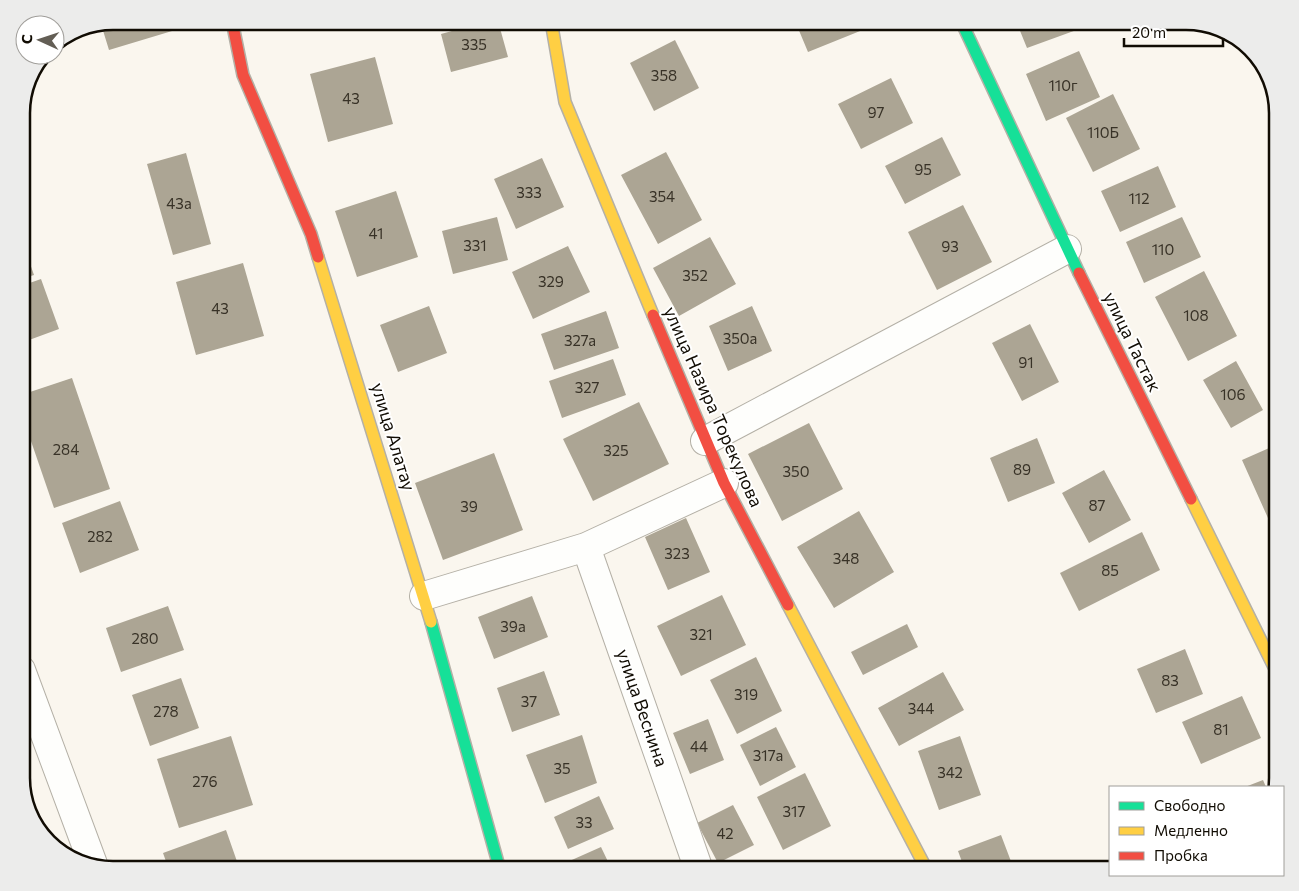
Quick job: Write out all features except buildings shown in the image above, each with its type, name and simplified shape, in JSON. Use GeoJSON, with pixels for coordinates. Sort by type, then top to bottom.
{"type":"FeatureCollection","features":[{"type":"Feature","properties":{"kind":"street","name":"улица Алатау"},"geometry":{"type":"LineString","coordinates":[[234,30],[243,75],[311,234],[424,596],[498,861]]}},
{"type":"Feature","properties":{"kind":"street","name":"улица Назира Торекулова"},"geometry":{"type":"LineString","coordinates":[[553,30],[565,102],[705,441],[724,483],[922,861]]}},
{"type":"Feature","properties":{"kind":"street","name":"улица Тастак"},"geometry":{"type":"LineString","coordinates":[[965,30],[1067,249],[1269,657]]}},
{"type":"Feature","properties":{"kind":"street"},"geometry":{"type":"LineString","coordinates":[[705,441],[1067,249]]}},
{"type":"Feature","properties":{"kind":"street"},"geometry":{"type":"LineString","coordinates":[[424,596],[586,547],[724,483]]}},
{"type":"Feature","properties":{"kind":"street","name":"улица Веснина"},"geometry":{"type":"LineString","coordinates":[[586,547],[696,861]]}},
{"type":"Feature","properties":{"kind":"street"},"geometry":{"type":"LineString","coordinates":[[30,694],[91,857]]}},
{"type":"Feature","properties":{"kind":"traffic: fast"},"geometry":{"type":"LineString","coordinates":[[965,30],[1079,273]]}},
{"type":"Feature","properties":{"kind":"traffic: fast"},"geometry":{"type":"LineString","coordinates":[[431,622],[497,861]]}},
{"type":"Feature","properties":{"kind":"traffic: slow"},"geometry":{"type":"LineString","coordinates":[[553,30],[565,102],[653,315]]}},
{"type":"Feature","properties":{"kind":"traffic: slow"},"geometry":{"type":"LineString","coordinates":[[318,257],[431,622]]}},
{"type":"Feature","properties":{"kind":"traffic: slow"},"geometry":{"type":"LineString","coordinates":[[1191,499],[1269,657]]}},
{"type":"Feature","properties":{"kind":"traffic: slow"},"geometry":{"type":"LineString","coordinates":[[788,605],[922,861]]}},
{"type":"Feature","properties":{"kind":"traffic: jam"},"geometry":{"type":"LineString","coordinates":[[234,30],[243,75],[311,234],[318,257]]}},
{"type":"Feature","properties":{"kind":"traffic: jam"},"geometry":{"type":"LineString","coordinates":[[1079,273],[1191,499]]}},
{"type":"Feature","properties":{"kind":"traffic: jam"},"geometry":{"type":"LineString","coordinates":[[653,315],[724,483],[788,605]]}}]}
